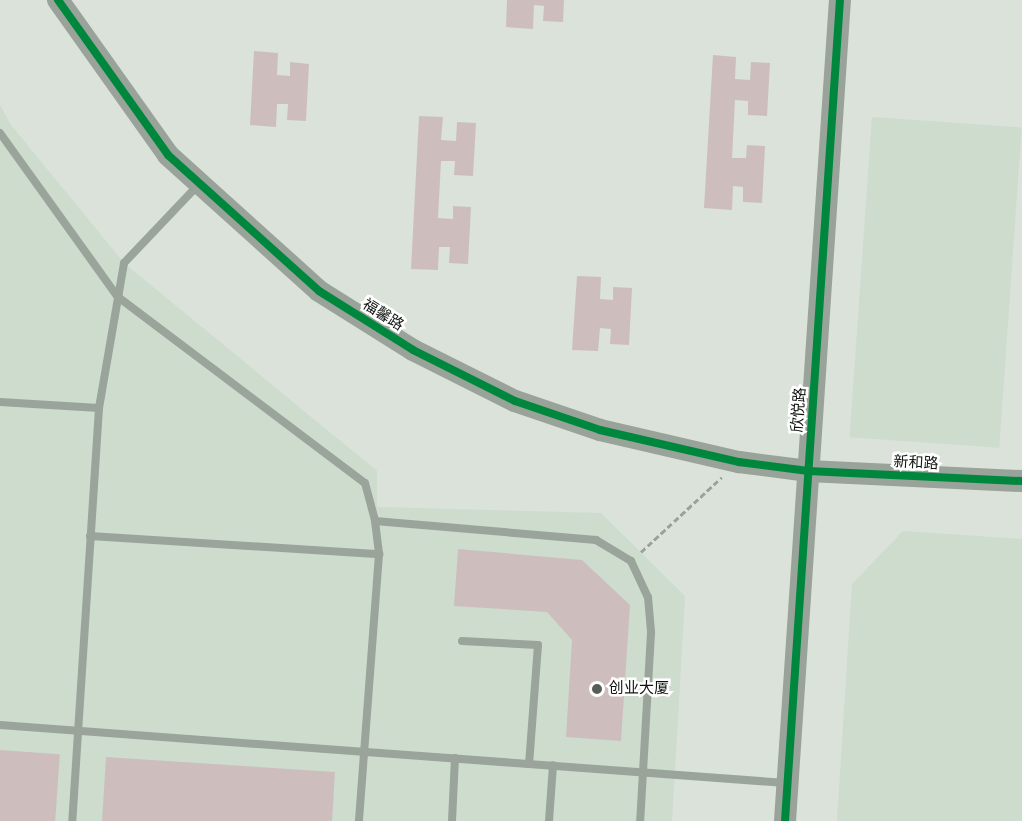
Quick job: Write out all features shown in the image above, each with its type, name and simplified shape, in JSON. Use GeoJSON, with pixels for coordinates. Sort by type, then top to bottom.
{"type":"FeatureCollection","features":[{"type":"Feature","properties":{"kind":"street","name":"福馨路"},"geometry":{"type":"LineString","coordinates":[[58,0],[168,155],[319,291],[413,350],[515,400],[600,430],[739,462],[808,471]]}},
{"type":"Feature","properties":{"kind":"street","name":"欣悦路"},"geometry":{"type":"LineString","coordinates":[[785,821],[840,0]]}},
{"type":"Feature","properties":{"kind":"street","name":"新和路"},"geometry":{"type":"LineString","coordinates":[[808,471],[1022,481]]}},
{"type":"Feature","properties":{"kind":"lane"},"geometry":{"type":"LineString","coordinates":[[0,133],[118,297],[365,483],[375,521],[379,554],[359,821]]}},
{"type":"Feature","properties":{"kind":"lane"},"geometry":{"type":"LineString","coordinates":[[72,821],[99,408],[124,263],[199,184]]}},
{"type":"Feature","properties":{"kind":"lane"},"geometry":{"type":"LineString","coordinates":[[0,402],[99,408]]}},
{"type":"Feature","properties":{"kind":"lane"},"geometry":{"type":"LineString","coordinates":[[375,521],[596,540],[631,561],[648,597],[651,633],[640,821]]}},
{"type":"Feature","properties":{"kind":"lane"},"geometry":{"type":"LineString","coordinates":[[90,536],[379,554]]}},
{"type":"Feature","properties":{"kind":"lane"},"geometry":{"type":"LineString","coordinates":[[462,641],[538,645],[529,764]]}},
{"type":"Feature","properties":{"kind":"lane"},"geometry":{"type":"LineString","coordinates":[[0,725],[788,783]]}},
{"type":"Feature","properties":{"kind":"lane"},"geometry":{"type":"LineString","coordinates":[[452,821],[455,758]]}},
{"type":"Feature","properties":{"kind":"lane"},"geometry":{"type":"LineString","coordinates":[[549,821],[553,765]]}},
{"type":"Feature","properties":{"kind":"path"},"geometry":{"type":"LineString","coordinates":[[631,561],[739,462]]}},
{"type":"Feature","properties":{"kind":"shaded area"},"geometry":{"type":"Polygon","coordinates":[[[0,105],[11,125],[124,263],[377,471],[377,507],[601,513],[685,596],[672,821],[0,821],[0,105]]]}},
{"type":"Feature","properties":{"kind":"shaded area"},"geometry":{"type":"Polygon","coordinates":[[[872,117],[1022,127],[999,448],[850,437],[872,117]]]}},
{"type":"Feature","properties":{"kind":"shaded area"},"geometry":{"type":"Polygon","coordinates":[[[903,531],[1022,539],[1022,821],[837,821],[852,584],[903,531]]]}},
{"type":"Feature","properties":{"kind":"building"},"geometry":{"type":"Polygon","coordinates":[[[507,0],[564,0],[563,22],[543,21],[544,6],[534,5],[533,29],[506,27],[507,0]]]}},
{"type":"Feature","properties":{"kind":"building"},"geometry":{"type":"Polygon","coordinates":[[[254,51],[278,53],[277,75],[290,76],[290,62],[309,64],[306,121],[287,120],[288,104],[277,104],[276,127],[250,125],[254,51]]]}},
{"type":"Feature","properties":{"kind":"building"},"geometry":{"type":"Polygon","coordinates":[[[713,55],[736,57],[735,79],[750,80],[751,62],[770,63],[767,116],[748,115],[748,101],[735,100],[732,158],[746,158],[747,145],[765,146],[762,203],[743,202],[743,187],[733,186],[732,210],[704,208],[713,55]]]}},
{"type":"Feature","properties":{"kind":"building"},"geometry":{"type":"Polygon","coordinates":[[[419,116],[443,117],[441,140],[456,141],[457,122],[476,123],[473,176],[454,175],[455,161],[441,161],[438,218],[453,219],[453,206],[471,207],[468,264],[449,263],[450,247],[439,247],[438,270],[411,269],[419,116]]]}},
{"type":"Feature","properties":{"kind":"building"},"geometry":{"type":"Polygon","coordinates":[[[577,276],[601,277],[600,299],[613,300],[613,287],[632,288],[629,345],[610,344],[611,329],[600,328],[598,351],[572,350],[577,276]]]}},
{"type":"Feature","properties":{"kind":"building","name":"创业大厦"},"geometry":{"type":"Polygon","coordinates":[[[458,549],[582,560],[630,605],[621,741],[566,737],[572,640],[547,612],[454,606],[458,549]]]}},
{"type":"Feature","properties":{"kind":"building"},"geometry":{"type":"Polygon","coordinates":[[[0,750],[60,754],[55,821],[0,821],[0,750]]]}},
{"type":"Feature","properties":{"kind":"building"},"geometry":{"type":"Polygon","coordinates":[[[106,757],[335,772],[332,821],[102,821],[106,757]]]}},
{"type":"Feature","properties":{"kind":"cycle path"},"geometry":{"type":"LineString","coordinates":[[58,0],[168,155],[319,291],[413,350],[515,401],[600,430],[739,462],[808,471],[1022,481]]}},
{"type":"Feature","properties":{"kind":"cycle path"},"geometry":{"type":"LineString","coordinates":[[785,821],[840,0]]}},
{"type":"Feature","properties":{"kind":"place","name":"创业大厦"},"geometry":{"type":"Point","coordinates":[597,689]}}]}
